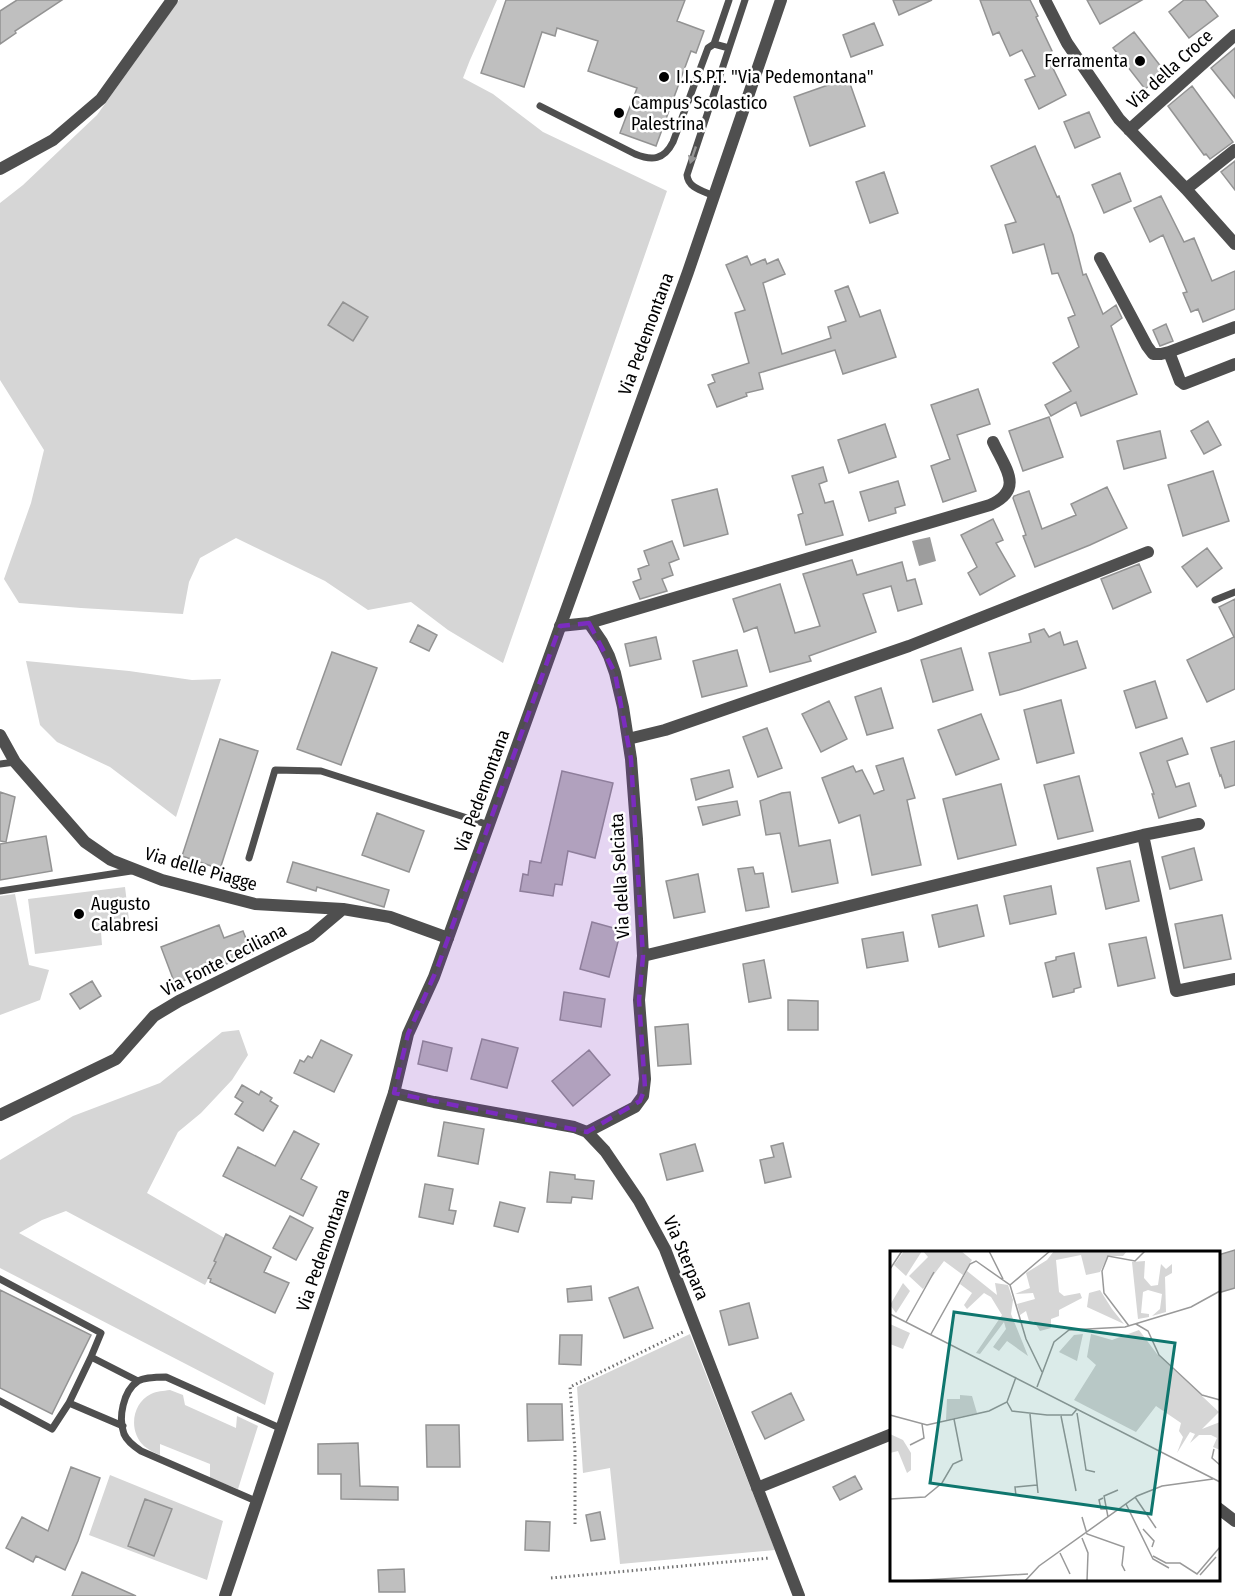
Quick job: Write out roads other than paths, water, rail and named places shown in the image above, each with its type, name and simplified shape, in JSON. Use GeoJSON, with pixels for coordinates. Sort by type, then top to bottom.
{"type":"FeatureCollection","features":[{"type":"Feature","properties":{"kind":"street"},"geometry":{"type":"LineString","coordinates":[[0,169],[53,140],[101,99],[172,0]]}},
{"type":"Feature","properties":{"kind":"street","name":"Via Pedemontana"},"geometry":{"type":"LineString","coordinates":[[225,1596],[394,1093],[408,1034],[434,977],[489,825],[714,196],[781,0]]}},
{"type":"Feature","properties":{"kind":"street","name":"Via della Croce"},"geometry":{"type":"LineString","coordinates":[[1045,0],[1067,44],[1119,119],[1235,243]]}},
{"type":"Feature","properties":{"kind":"street","name":"Via della Croce"},"geometry":{"type":"LineString","coordinates":[[1129,130],[1235,35]]}},
{"type":"Feature","properties":{"kind":"street"},"geometry":{"type":"LineString","coordinates":[[1186,189],[1235,150]]}},
{"type":"Feature","properties":{"kind":"street"},"geometry":{"type":"LineString","coordinates":[[1100,258],[1152,354],[1169,352],[1235,327]]}},
{"type":"Feature","properties":{"kind":"street"},"geometry":{"type":"LineString","coordinates":[[1169,352],[1180,381],[1184,384],[1235,364]]}},
{"type":"Feature","properties":{"kind":"street"},"geometry":{"type":"LineString","coordinates":[[560,626],[589,623],[990,505],[1004,497],[1010,485],[1007,472],[993,442]]}},
{"type":"Feature","properties":{"kind":"street"},"geometry":{"type":"LineString","coordinates":[[628,739],[664,730],[909,646],[1148,552]]}},
{"type":"Feature","properties":{"kind":"street","name":"Via della Selciata"},"geometry":{"type":"LineString","coordinates":[[587,1132],[632,1109],[643,1096],[645,1079],[639,1000],[643,956],[635,811],[628,739],[620,692],[609,656],[589,623]]}},
{"type":"Feature","properties":{"kind":"street","name":"Via delle Piagge"},"geometry":{"type":"LineString","coordinates":[[0,735],[15,762],[85,842],[111,860],[162,880],[255,904],[343,909],[390,917],[448,938]]}},
{"type":"Feature","properties":{"kind":"street"},"geometry":{"type":"LineString","coordinates":[[643,956],[1143,835],[1199,824]]}},
{"type":"Feature","properties":{"kind":"street"},"geometry":{"type":"LineString","coordinates":[[1143,835],[1176,991],[1235,979]]}},
{"type":"Feature","properties":{"kind":"street","name":"Via Fonte Ceciliana"},"geometry":{"type":"LineString","coordinates":[[0,1115],[116,1059],[154,1016],[179,1001],[310,936],[343,909]]}},
{"type":"Feature","properties":{"kind":"street"},"geometry":{"type":"LineString","coordinates":[[394,1093],[567,1126],[587,1132]]}},
{"type":"Feature","properties":{"kind":"street","name":"Via Sterpara"},"geometry":{"type":"LineString","coordinates":[[587,1132],[605,1151],[648,1216],[665,1249],[799,1596]]}},
{"type":"Feature","properties":{"kind":"street"},"geometry":{"type":"LineString","coordinates":[[757,1488],[890,1434]]}},
{"type":"Feature","properties":{"kind":"street"},"geometry":{"type":"LineString","coordinates":[[1220,1509],[1235,1521]]}},
{"type":"Feature","properties":{"kind":"lane"},"geometry":{"type":"LineString","coordinates":[[540,106],[635,154],[646,158],[659,157],[670,148],[706,52],[714,44],[729,0]]}},
{"type":"Feature","properties":{"kind":"lane"},"geometry":{"type":"LineString","coordinates":[[714,196],[691,186],[687,175],[745,0]]}},
{"type":"Feature","properties":{"kind":"lane"},"geometry":{"type":"LineString","coordinates":[[714,44],[729,48]]}},
{"type":"Feature","properties":{"kind":"lane"},"geometry":{"type":"LineString","coordinates":[[1215,600],[1235,592]]}},
{"type":"Feature","properties":{"kind":"lane"},"geometry":{"type":"LineString","coordinates":[[0,764],[15,762]]}},
{"type":"Feature","properties":{"kind":"lane"},"geometry":{"type":"LineString","coordinates":[[249,858],[275,770],[321,771],[489,825]]}},
{"type":"Feature","properties":{"kind":"lane"},"geometry":{"type":"LineString","coordinates":[[0,891],[136,870]]}},
{"type":"Feature","properties":{"kind":"lane"},"geometry":{"type":"LineString","coordinates":[[0,1279],[101,1333],[69,1403],[52,1429],[0,1401]]}},
{"type":"Feature","properties":{"kind":"lane"},"geometry":{"type":"LineString","coordinates":[[91,1357],[138,1381]]}},
{"type":"Feature","properties":{"kind":"lane"},"geometry":{"type":"LineString","coordinates":[[256,1501],[141,1451],[124,1434],[122,1404],[128,1391],[138,1381],[152,1377],[166,1377],[282,1429]]}},
{"type":"Feature","properties":{"kind":"lane"},"geometry":{"type":"LineString","coordinates":[[69,1403],[123,1426]]}},
{"type":"Feature","properties":{"kind":"place","name":"Ferramenta"},"geometry":{"type":"Point","coordinates":[1140,61]}},
{"type":"Feature","properties":{"kind":"place","name":"I.I.S.P.T. \"Via Pedemontana\""},"geometry":{"type":"Point","coordinates":[664,77]}},
{"type":"Feature","properties":{"kind":"place","name":"Campus Scolastico Palestrina"},"geometry":{"type":"Point","coordinates":[619,113]}},
{"type":"Feature","properties":{"kind":"place","name":"Augusto Calabresi"},"geometry":{"type":"Point","coordinates":[79,914]}}]}
